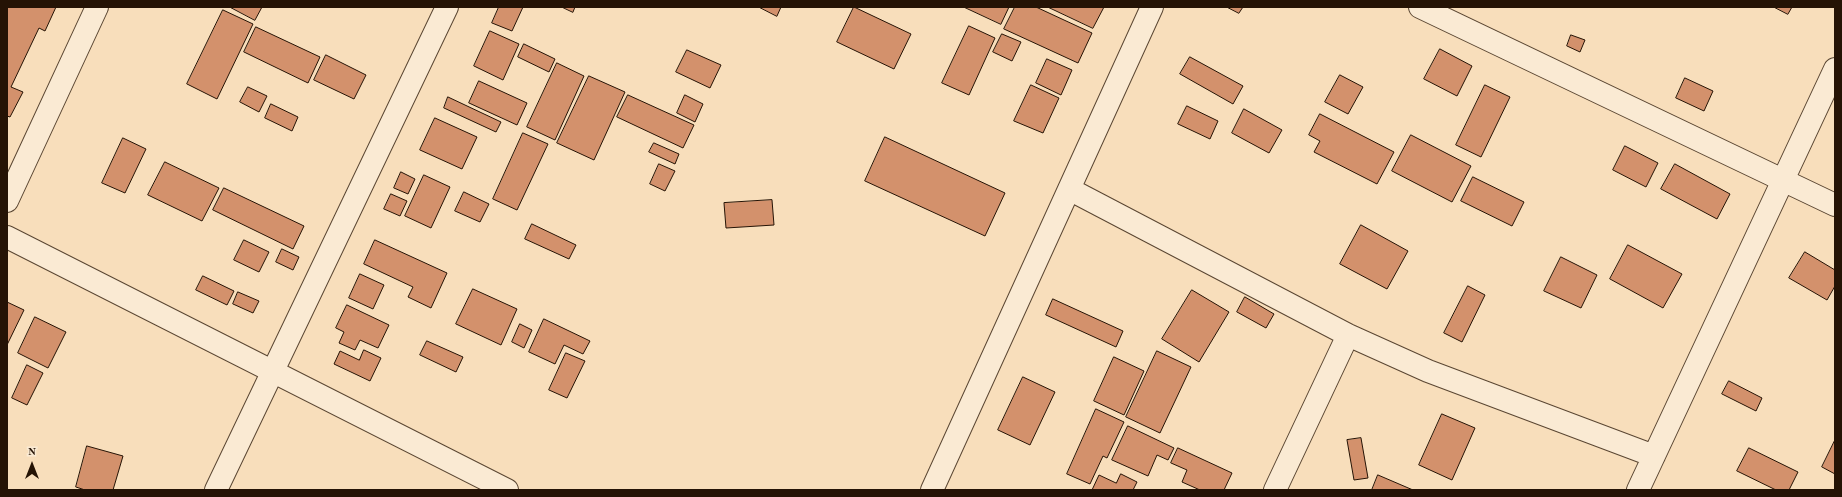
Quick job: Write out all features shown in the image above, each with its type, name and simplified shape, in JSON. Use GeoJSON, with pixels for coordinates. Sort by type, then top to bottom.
{"type":"FeatureCollection","features":[{"type":"Feature","properties":{"kind":"street"},"geometry":{"type":"LineString","coordinates":[[7,201],[97,7]]}},
{"type":"Feature","properties":{"kind":"street"},"geometry":{"type":"LineString","coordinates":[[216,490],[448,7]]}},
{"type":"Feature","properties":{"kind":"street"},"geometry":{"type":"LineString","coordinates":[[932,490],[1152,7]]}},
{"type":"Feature","properties":{"kind":"street"},"geometry":{"type":"LineString","coordinates":[[1420,7],[1835,205]]}},
{"type":"Feature","properties":{"kind":"street"},"geometry":{"type":"LineString","coordinates":[[1638,490],[1835,69]]}},
{"type":"Feature","properties":{"kind":"street"},"geometry":{"type":"LineString","coordinates":[[1069,189],[1348,335],[1428,371],[1654,456]]}},
{"type":"Feature","properties":{"kind":"street"},"geometry":{"type":"LineString","coordinates":[[7,237],[273,373],[507,490]]}},
{"type":"Feature","properties":{"kind":"street"},"geometry":{"type":"LineString","coordinates":[[1275,490],[1348,335]]}},
{"type":"Feature","properties":{"kind":"building"},"geometry":{"type":"Polygon","coordinates":[[[7,7],[56,7],[45,31],[39,28],[11,87],[23,92],[10,117],[7,116],[7,7]]]}},
{"type":"Feature","properties":{"kind":"building"},"geometry":{"type":"Polygon","coordinates":[[[230,7],[262,7],[255,20],[230,7]]]}},
{"type":"Feature","properties":{"kind":"building"},"geometry":{"type":"Polygon","coordinates":[[[499,7],[523,7],[512,31],[492,23],[499,7]]]}},
{"type":"Feature","properties":{"kind":"building"},"geometry":{"type":"Polygon","coordinates":[[[562,7],[575,7],[573,12],[562,7]]]}},
{"type":"Feature","properties":{"kind":"building"},"geometry":{"type":"Polygon","coordinates":[[[759,7],[781,7],[777,16],[759,7]]]}},
{"type":"Feature","properties":{"kind":"building"},"geometry":{"type":"Polygon","coordinates":[[[854,7],[911,34],[894,69],[837,42],[854,7]]]}},
{"type":"Feature","properties":{"kind":"building"},"geometry":{"type":"Polygon","coordinates":[[[964,7],[1009,7],[1001,24],[964,7]]]}},
{"type":"Feature","properties":{"kind":"building"},"geometry":{"type":"Polygon","coordinates":[[[1015,7],[1036,7],[1092,33],[1078,63],[1004,29],[1015,7]]]}},
{"type":"Feature","properties":{"kind":"building"},"geometry":{"type":"Polygon","coordinates":[[[1048,7],[1104,7],[1093,28],[1048,7]]]}},
{"type":"Feature","properties":{"kind":"building"},"geometry":{"type":"Polygon","coordinates":[[[1227,7],[1243,7],[1239,13],[1227,7]]]}},
{"type":"Feature","properties":{"kind":"building"},"geometry":{"type":"Polygon","coordinates":[[[1774,7],[1792,7],[1788,14],[1774,7]]]}},
{"type":"Feature","properties":{"kind":"building"},"geometry":{"type":"Polygon","coordinates":[[[223,10],[253,24],[217,99],[187,84],[223,10]]]}},
{"type":"Feature","properties":{"kind":"building"},"geometry":{"type":"Polygon","coordinates":[[[969,26],[995,38],[969,95],[942,83],[969,26]]]}},
{"type":"Feature","properties":{"kind":"building"},"geometry":{"type":"Polygon","coordinates":[[[256,27],[320,57],[308,83],[244,52],[256,27]]]}},
{"type":"Feature","properties":{"kind":"building"},"geometry":{"type":"Polygon","coordinates":[[[490,31],[519,44],[503,80],[474,66],[490,31]]]}},
{"type":"Feature","properties":{"kind":"building"},"geometry":{"type":"Polygon","coordinates":[[[1002,34],[1021,42],[1012,61],[993,52],[1002,34]]]}},
{"type":"Feature","properties":{"kind":"building"},"geometry":{"type":"Polygon","coordinates":[[[1571,35],[1585,40],[1580,52],[1567,46],[1571,35]]]}},
{"type":"Feature","properties":{"kind":"building"},"geometry":{"type":"Polygon","coordinates":[[[524,44],[555,59],[549,72],[518,57],[524,44]]]}},
{"type":"Feature","properties":{"kind":"building"},"geometry":{"type":"Polygon","coordinates":[[[1440,49],[1472,66],[1457,96],[1424,79],[1440,49]]]}},
{"type":"Feature","properties":{"kind":"building"},"geometry":{"type":"Polygon","coordinates":[[[687,50],[721,65],[710,88],[676,72],[687,50]]]}},
{"type":"Feature","properties":{"kind":"building"},"geometry":{"type":"Polygon","coordinates":[[[326,55],[366,75],[354,99],[314,80],[326,55]]]}},
{"type":"Feature","properties":{"kind":"building"},"geometry":{"type":"Polygon","coordinates":[[[1190,57],[1243,86],[1233,104],[1180,74],[1190,57]]]}},
{"type":"Feature","properties":{"kind":"building"},"geometry":{"type":"Polygon","coordinates":[[[1047,59],[1072,70],[1061,95],[1036,83],[1047,59]]]}},
{"type":"Feature","properties":{"kind":"building"},"geometry":{"type":"Polygon","coordinates":[[[557,63],[584,76],[555,140],[527,127],[557,63]]]}},
{"type":"Feature","properties":{"kind":"building"},"geometry":{"type":"Polygon","coordinates":[[[1340,75],[1363,87],[1348,114],[1325,102],[1340,75]]]}},
{"type":"Feature","properties":{"kind":"building"},"geometry":{"type":"Polygon","coordinates":[[[589,76],[625,92],[594,160],[557,143],[589,76]]]}},
{"type":"Feature","properties":{"kind":"building"},"geometry":{"type":"Polygon","coordinates":[[[1685,78],[1713,91],[1704,111],[1676,98],[1685,78]]]}},
{"type":"Feature","properties":{"kind":"building"},"geometry":{"type":"Polygon","coordinates":[[[479,81],[527,103],[517,125],[469,103],[479,81]]]}},
{"type":"Feature","properties":{"kind":"building"},"geometry":{"type":"Polygon","coordinates":[[[1031,85],[1059,98],[1043,133],[1014,121],[1031,85]]]}},
{"type":"Feature","properties":{"kind":"building"},"geometry":{"type":"Polygon","coordinates":[[[1485,85],[1510,97],[1481,157],[1456,145],[1485,85]]]}},
{"type":"Feature","properties":{"kind":"building"},"geometry":{"type":"Polygon","coordinates":[[[248,87],[267,96],[259,112],[240,102],[248,87]]]}},
{"type":"Feature","properties":{"kind":"building"},"geometry":{"type":"Polygon","coordinates":[[[628,95],[694,125],[683,148],[617,117],[628,95]]]}},
{"type":"Feature","properties":{"kind":"building"},"geometry":{"type":"Polygon","coordinates":[[[685,95],[703,104],[695,122],[677,113],[685,95]]]}},
{"type":"Feature","properties":{"kind":"building"},"geometry":{"type":"Polygon","coordinates":[[[448,97],[501,122],[496,132],[444,108],[448,97]]]}},
{"type":"Feature","properties":{"kind":"building"},"geometry":{"type":"Polygon","coordinates":[[[271,104],[298,117],[292,131],[265,118],[271,104]]]}},
{"type":"Feature","properties":{"kind":"building"},"geometry":{"type":"Polygon","coordinates":[[[1187,106],[1218,121],[1210,139],[1178,124],[1187,106]]]}},
{"type":"Feature","properties":{"kind":"building"},"geometry":{"type":"Polygon","coordinates":[[[1244,109],[1282,130],[1269,153],[1232,133],[1244,109]]]}},
{"type":"Feature","properties":{"kind":"building"},"geometry":{"type":"Polygon","coordinates":[[[1320,114],[1394,152],[1377,184],[1314,152],[1320,141],[1309,135],[1320,114]]]}},
{"type":"Feature","properties":{"kind":"building"},"geometry":{"type":"Polygon","coordinates":[[[435,118],[477,137],[462,169],[420,150],[435,118]]]}},
{"type":"Feature","properties":{"kind":"building"},"geometry":{"type":"Polygon","coordinates":[[[523,133],[548,144],[517,210],[493,199],[523,133]]]}},
{"type":"Feature","properties":{"kind":"building"},"geometry":{"type":"Polygon","coordinates":[[[1411,135],[1471,166],[1452,202],[1392,171],[1411,135]]]}},
{"type":"Feature","properties":{"kind":"building"},"geometry":{"type":"Polygon","coordinates":[[[885,137],[1005,193],[985,236],[865,181],[885,137]]]}},
{"type":"Feature","properties":{"kind":"building"},"geometry":{"type":"Polygon","coordinates":[[[123,138],[146,149],[125,193],[102,183],[123,138]]]}},
{"type":"Feature","properties":{"kind":"building"},"geometry":{"type":"Polygon","coordinates":[[[654,143],[679,154],[675,164],[649,152],[654,143]]]}},
{"type":"Feature","properties":{"kind":"building"},"geometry":{"type":"Polygon","coordinates":[[[1625,146],[1658,163],[1646,187],[1613,170],[1625,146]]]}},
{"type":"Feature","properties":{"kind":"building"},"geometry":{"type":"Polygon","coordinates":[[[165,162],[219,188],[202,221],[148,195],[165,162]]]}},
{"type":"Feature","properties":{"kind":"building"},"geometry":{"type":"Polygon","coordinates":[[[659,164],[675,171],[665,191],[650,184],[659,164]]]}},
{"type":"Feature","properties":{"kind":"building"},"geometry":{"type":"Polygon","coordinates":[[[1675,164],[1730,194],[1717,219],[1661,189],[1675,164]]]}},
{"type":"Feature","properties":{"kind":"building"},"geometry":{"type":"Polygon","coordinates":[[[401,172],[415,179],[408,194],[394,188],[401,172]]]}},
{"type":"Feature","properties":{"kind":"building"},"geometry":{"type":"Polygon","coordinates":[[[424,175],[450,187],[431,228],[405,216],[424,175]]]}},
{"type":"Feature","properties":{"kind":"building"},"geometry":{"type":"Polygon","coordinates":[[[1473,177],[1524,202],[1512,226],[1461,201],[1473,177]]]}},
{"type":"Feature","properties":{"kind":"building"},"geometry":{"type":"Polygon","coordinates":[[[224,188],[304,226],[293,249],[213,210],[224,188]]]}},
{"type":"Feature","properties":{"kind":"building"},"geometry":{"type":"Polygon","coordinates":[[[464,192],[489,204],[480,222],[455,211],[464,192]]]}},
{"type":"Feature","properties":{"kind":"building"},"geometry":{"type":"Polygon","coordinates":[[[391,194],[407,201],[400,216],[384,209],[391,194]]]}},
{"type":"Feature","properties":{"kind":"building"},"geometry":{"type":"Polygon","coordinates":[[[772,200],[774,225],[726,228],[724,203],[772,200]]]}},
{"type":"Feature","properties":{"kind":"building"},"geometry":{"type":"Polygon","coordinates":[[[532,224],[576,245],[569,259],[525,239],[532,224]]]}},
{"type":"Feature","properties":{"kind":"building"},"geometry":{"type":"Polygon","coordinates":[[[1361,225],[1408,251],[1387,289],[1340,264],[1361,225]]]}},
{"type":"Feature","properties":{"kind":"building"},"geometry":{"type":"Polygon","coordinates":[[[244,240],[269,252],[259,272],[234,260],[244,240]]]}},
{"type":"Feature","properties":{"kind":"building"},"geometry":{"type":"Polygon","coordinates":[[[375,240],[447,273],[431,308],[408,297],[413,287],[364,264],[375,240]]]}},
{"type":"Feature","properties":{"kind":"building"},"geometry":{"type":"Polygon","coordinates":[[[1628,245],[1682,274],[1663,308],[1610,279],[1628,245]]]}},
{"type":"Feature","properties":{"kind":"building"},"geometry":{"type":"Polygon","coordinates":[[[282,249],[299,257],[293,270],[276,262],[282,249]]]}},
{"type":"Feature","properties":{"kind":"building"},"geometry":{"type":"Polygon","coordinates":[[[1805,252],[1835,270],[1835,286],[1827,300],[1789,278],[1805,252]]]}},
{"type":"Feature","properties":{"kind":"building"},"geometry":{"type":"Polygon","coordinates":[[[1561,257],[1597,275],[1581,308],[1544,291],[1561,257]]]}},
{"type":"Feature","properties":{"kind":"building"},"geometry":{"type":"Polygon","coordinates":[[[360,274],[384,285],[373,309],[349,298],[360,274]]]}},
{"type":"Feature","properties":{"kind":"building"},"geometry":{"type":"Polygon","coordinates":[[[203,276],[234,291],[227,305],[196,290],[203,276]]]}},
{"type":"Feature","properties":{"kind":"building"},"geometry":{"type":"Polygon","coordinates":[[[1468,286],[1485,295],[1462,342],[1444,333],[1468,286]]]}},
{"type":"Feature","properties":{"kind":"building"},"geometry":{"type":"Polygon","coordinates":[[[473,289],[517,309],[501,345],[456,324],[473,289]]]}},
{"type":"Feature","properties":{"kind":"building"},"geometry":{"type":"Polygon","coordinates":[[[1192,290],[1229,312],[1199,362],[1162,339],[1192,290]]]}},
{"type":"Feature","properties":{"kind":"building"},"geometry":{"type":"Polygon","coordinates":[[[238,292],[259,301],[253,313],[233,304],[238,292]]]}},
{"type":"Feature","properties":{"kind":"building"},"geometry":{"type":"Polygon","coordinates":[[[1245,297],[1274,314],[1266,328],[1237,312],[1245,297]]]}},
{"type":"Feature","properties":{"kind":"building"},"geometry":{"type":"Polygon","coordinates":[[[1053,299],[1123,331],[1116,347],[1046,315],[1053,299]]]}},
{"type":"Feature","properties":{"kind":"building"},"geometry":{"type":"Polygon","coordinates":[[[7,302],[24,310],[7,345],[7,302]]]}},
{"type":"Feature","properties":{"kind":"building"},"geometry":{"type":"Polygon","coordinates":[[[347,305],[389,325],[378,348],[360,340],[355,350],[339,343],[344,332],[336,328],[347,305]]]}},
{"type":"Feature","properties":{"kind":"building"},"geometry":{"type":"Polygon","coordinates":[[[35,317],[66,332],[48,368],[18,353],[35,317]]]}},
{"type":"Feature","properties":{"kind":"building"},"geometry":{"type":"Polygon","coordinates":[[[544,319],[590,341],[583,354],[564,345],[555,364],[529,352],[544,319]]]}},
{"type":"Feature","properties":{"kind":"building"},"geometry":{"type":"Polygon","coordinates":[[[520,324],[532,330],[524,348],[512,342],[520,324]]]}},
{"type":"Feature","properties":{"kind":"building"},"geometry":{"type":"Polygon","coordinates":[[[427,341],[463,357],[456,372],[420,355],[427,341]]]}},
{"type":"Feature","properties":{"kind":"building"},"geometry":{"type":"Polygon","coordinates":[[[364,350],[381,358],[370,381],[334,364],[340,351],[359,360],[364,350]]]}},
{"type":"Feature","properties":{"kind":"building"},"geometry":{"type":"Polygon","coordinates":[[[1157,351],[1191,367],[1160,433],[1126,417],[1157,351]]]}},
{"type":"Feature","properties":{"kind":"building"},"geometry":{"type":"Polygon","coordinates":[[[566,353],[585,361],[567,398],[549,390],[566,353]]]}},
{"type":"Feature","properties":{"kind":"building"},"geometry":{"type":"Polygon","coordinates":[[[1114,357],[1144,371],[1124,415],[1094,401],[1114,357]]]}},
{"type":"Feature","properties":{"kind":"building"},"geometry":{"type":"Polygon","coordinates":[[[27,365],[43,373],[27,405],[12,398],[27,365]]]}},
{"type":"Feature","properties":{"kind":"building"},"geometry":{"type":"Polygon","coordinates":[[[1023,377],[1055,392],[1030,445],[998,430],[1023,377]]]}},
{"type":"Feature","properties":{"kind":"building"},"geometry":{"type":"Polygon","coordinates":[[[1729,381],[1762,398],[1756,411],[1722,394],[1729,381]]]}},
{"type":"Feature","properties":{"kind":"building"},"geometry":{"type":"Polygon","coordinates":[[[1096,409],[1124,422],[1107,458],[1103,456],[1090,484],[1067,474],[1096,409]]]}},
{"type":"Feature","properties":{"kind":"building"},"geometry":{"type":"Polygon","coordinates":[[[1442,414],[1475,428],[1452,480],[1419,465],[1442,414]]]}},
{"type":"Feature","properties":{"kind":"building"},"geometry":{"type":"Polygon","coordinates":[[[1128,426],[1174,448],[1168,460],[1157,455],[1148,476],[1112,460],[1128,426]]]}},
{"type":"Feature","properties":{"kind":"building"},"geometry":{"type":"Polygon","coordinates":[[[1361,438],[1368,478],[1354,480],[1347,440],[1361,438]]]}},
{"type":"Feature","properties":{"kind":"building"},"geometry":{"type":"Polygon","coordinates":[[[1835,440],[1835,474],[1822,467],[1835,440]]]}},
{"type":"Feature","properties":{"kind":"building"},"geometry":{"type":"Polygon","coordinates":[[[87,446],[123,456],[113,490],[85,490],[76,487],[87,446]]]}},
{"type":"Feature","properties":{"kind":"building"},"geometry":{"type":"Polygon","coordinates":[[[1178,448],[1232,473],[1224,490],[1200,490],[1182,482],[1187,470],[1171,463],[1178,448]]]}},
{"type":"Feature","properties":{"kind":"building"},"geometry":{"type":"Polygon","coordinates":[[[1749,448],[1798,472],[1789,490],[1776,490],[1737,471],[1749,448]]]}},
{"type":"Feature","properties":{"kind":"building"},"geometry":{"type":"Polygon","coordinates":[[[1121,474],[1137,482],[1133,490],[1092,490],[1099,475],[1116,483],[1121,474]]]}},
{"type":"Feature","properties":{"kind":"building"},"geometry":{"type":"Polygon","coordinates":[[[1378,475],[1413,490],[1372,490],[1378,475]]]}}]}
